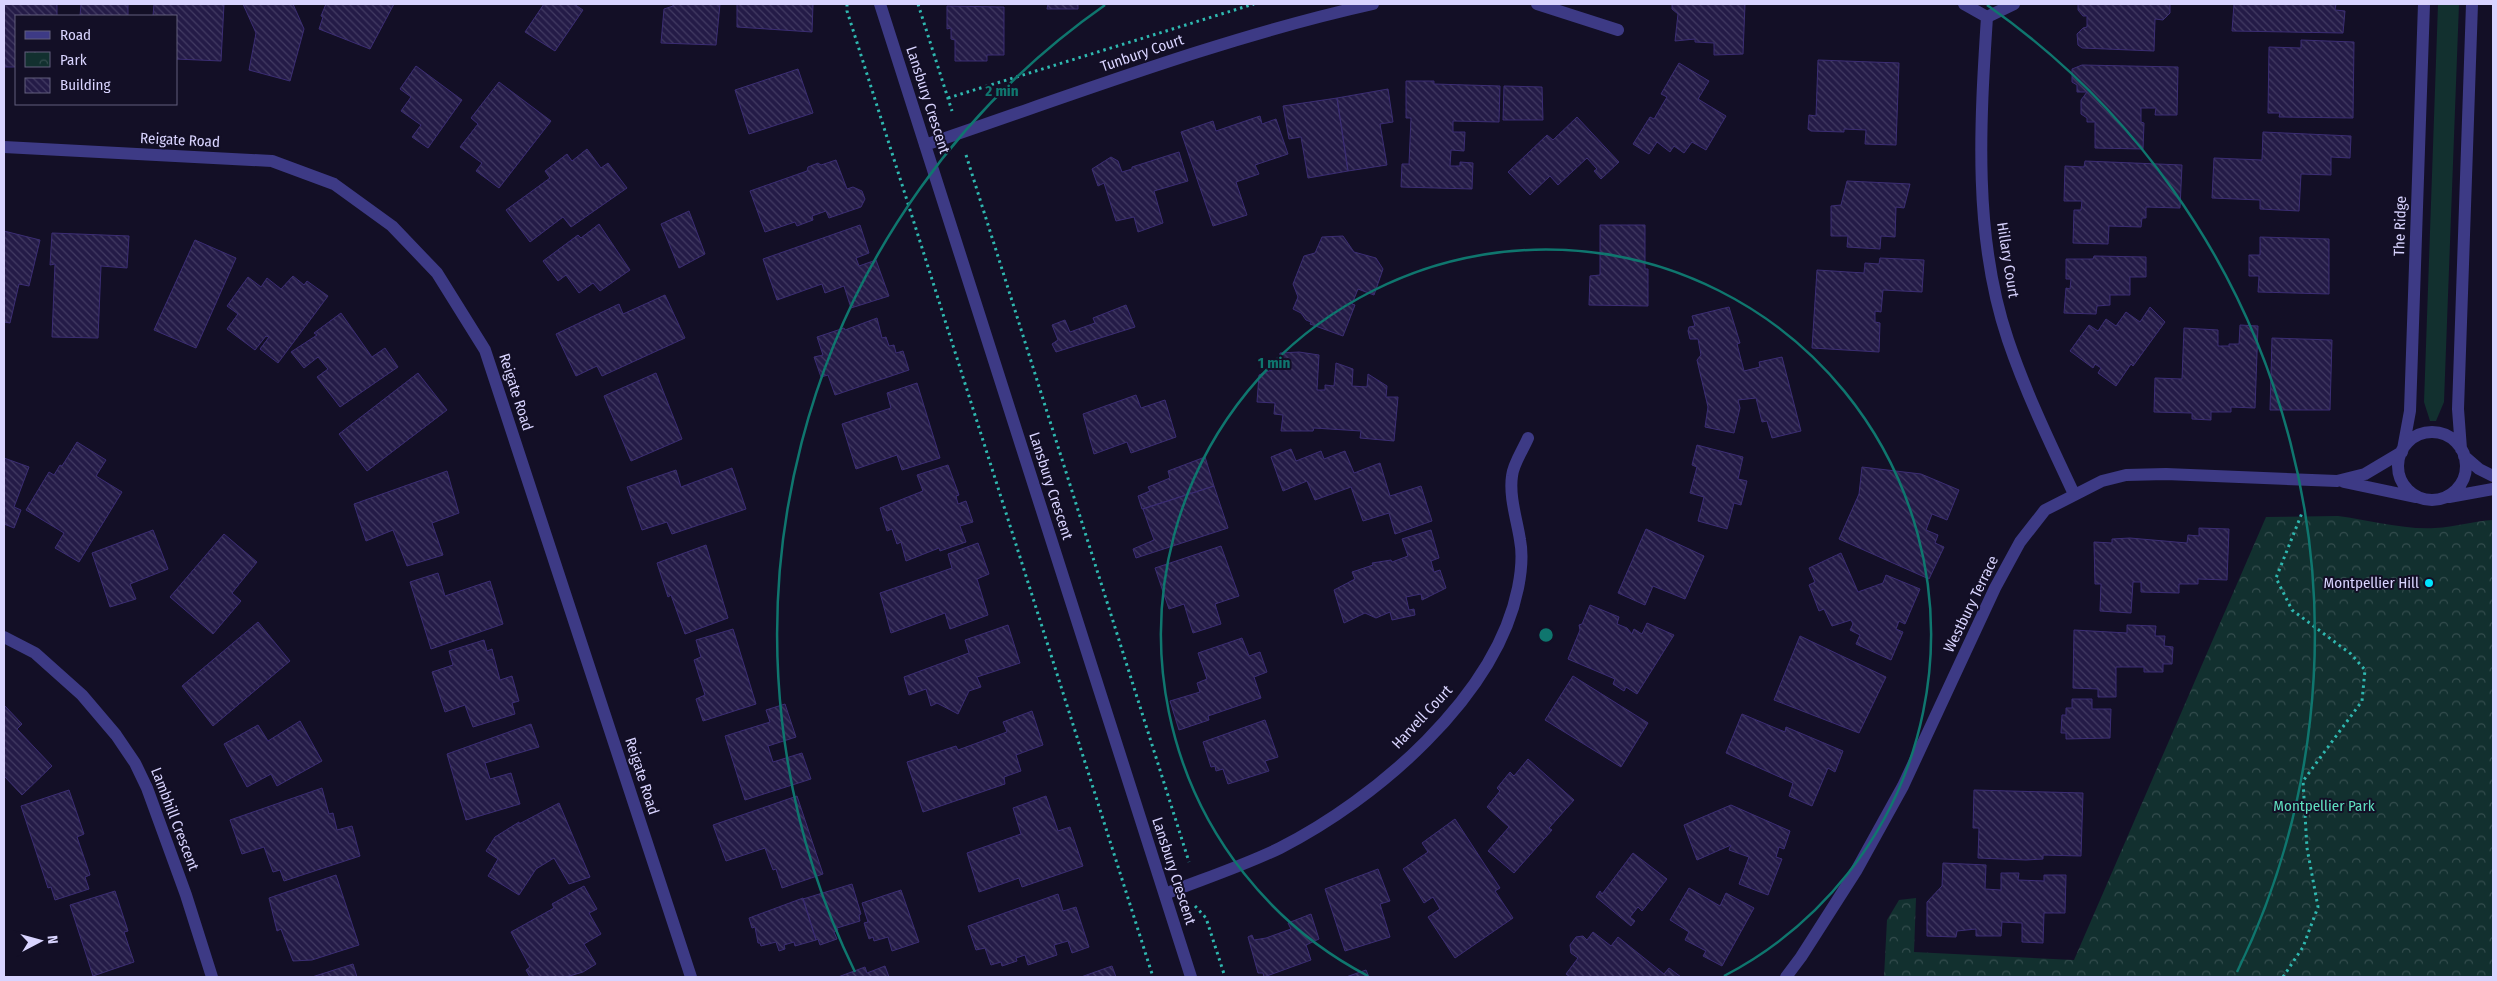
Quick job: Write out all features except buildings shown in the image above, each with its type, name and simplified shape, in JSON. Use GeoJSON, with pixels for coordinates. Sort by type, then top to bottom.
{"type":"FeatureCollection","features":[{"type":"Feature","properties":{"kind":"street","name":"Lansbury Crescent"},"geometry":{"type":"LineString","coordinates":[[880,4],[1191,977]]}},
{"type":"Feature","properties":{"kind":"street","name":"Tunbury Court"},"geometry":{"type":"LineString","coordinates":[[925,145],[1203,49],[1328,14],[1373,4]]}},
{"type":"Feature","properties":{"kind":"street"},"geometry":{"type":"LineString","coordinates":[[1964,4],[1987,17],[2014,4]]}},
{"type":"Feature","properties":{"kind":"street","name":"The Ridge"},"geometry":{"type":"LineString","coordinates":[[2403,450],[2410,412],[2424,4]]}},
{"type":"Feature","properties":{"kind":"street"},"geometry":{"type":"LineString","coordinates":[[2440,499],[2455,492],[2460,486],[2465,471],[2458,409],[2472,4]]}},
{"type":"Feature","properties":{"kind":"street"},"geometry":{"type":"LineString","coordinates":[[1544,5],[1618,30]]}},
{"type":"Feature","properties":{"kind":"street","name":"Hillary Court"},"geometry":{"type":"LineString","coordinates":[[1987,17],[1981,111],[1984,208],[1992,272],[2008,339],[2030,399],[2074,494]]}},
{"type":"Feature","properties":{"kind":"street","name":"Reigate Road"},"geometry":{"type":"LineString","coordinates":[[4,147],[272,161],[334,184],[392,226],[437,273],[485,350],[691,977]]}},
{"type":"Feature","properties":{"kind":"street","name":"Westbury Terrace"},"geometry":{"type":"LineString","coordinates":[[2336,481],[2365,474],[2403,450],[2408,442],[2421,434],[2437,433],[2451,438],[2479,469],[2493,476]]}},
{"type":"Feature","properties":{"kind":"street","name":"Harvell Court"},"geometry":{"type":"LineString","coordinates":[[1165,894],[1279,848],[1344,809],[1408,758],[1444,721],[1481,675],[1502,640],[1518,589],[1521,566],[1521,542],[1514,510],[1512,476],[1528,438]]}},
{"type":"Feature","properties":{"kind":"street"},"geometry":{"type":"LineString","coordinates":[[2403,450],[2398,463],[2401,479],[2410,492],[2424,499]]}},
{"type":"Feature","properties":{"kind":"street","name":"Westbury Terrace"},"geometry":{"type":"LineString","coordinates":[[1786,977],[1801,958],[1856,871],[1903,786],[1995,588],[2020,542],[2045,510],[2102,481],[2126,475],[2166,474],[2336,481],[2424,499],[2440,499],[2493,489]]}},
{"type":"Feature","properties":{"kind":"street","name":"Lambhill Crescent"},"geometry":{"type":"LineString","coordinates":[[4,637],[35,653],[82,695],[116,735],[135,763],[148,788],[186,895],[212,977]]}},
{"type":"Feature","properties":{"kind":"path"},"geometry":{"type":"LineString","coordinates":[[847,4],[847,11],[1153,977]]}},
{"type":"Feature","properties":{"kind":"path"},"geometry":{"type":"LineString","coordinates":[[918,4],[1191,866],[1187,886],[1195,907],[1206,918],[1226,977]]}},
{"type":"Feature","properties":{"kind":"path"},"geometry":{"type":"LineString","coordinates":[[948,98],[1254,4]]}},
{"type":"Feature","properties":{"kind":"path"},"geometry":{"type":"LineString","coordinates":[[2283,977],[2304,947],[2318,907],[2307,848],[2303,781],[2362,701],[2364,670],[2351,654],[2292,610],[2276,578],[2302,514]]}},
{"type":"Feature","properties":{"kind":"green space"},"geometry":{"type":"Polygon","coordinates":[[[2438,4],[2459,4],[2444,402],[2436,421],[2430,421],[2424,402],[2438,4]]]}},
{"type":"Feature","properties":{"kind":"green space","name":"Montpellier Park"},"geometry":{"type":"Polygon","coordinates":[[[2338,516],[2423,528],[2493,520],[2493,977],[1884,977],[1887,920],[1899,900],[1916,898],[1914,952],[2074,960],[2266,517],[2338,516]]]}},
{"type":"Feature","properties":{"kind":"place","name":"Montpellier Hill"},"geometry":{"type":"Point","coordinates":[2429,583]}}]}
